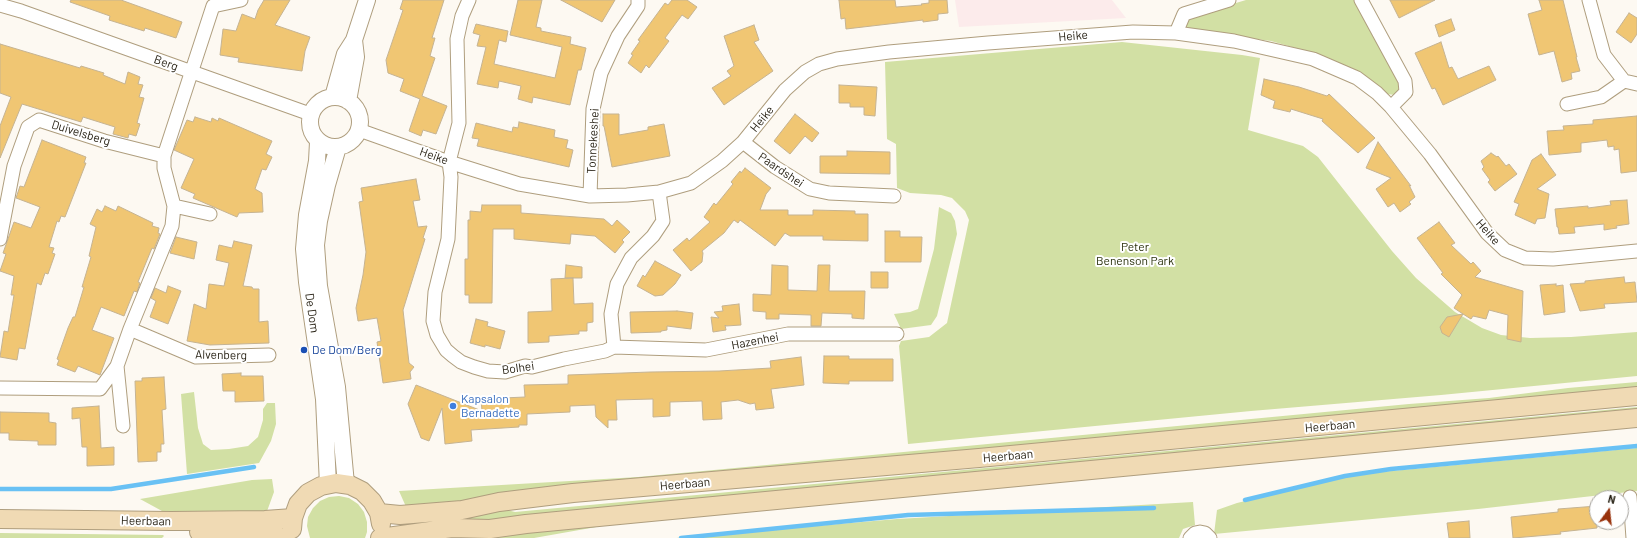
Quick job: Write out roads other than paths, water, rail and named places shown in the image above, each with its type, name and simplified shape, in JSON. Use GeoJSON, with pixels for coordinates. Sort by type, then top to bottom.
{"type":"FeatureCollection","features":[{"type":"Feature","properties":{"kind":"main road","name":"Heerbaan"},"geometry":{"type":"LineString","coordinates":[[379,513],[400,515],[462,510],[499,502],[573,493],[995,457],[1637,396]]}},
{"type":"Feature","properties":{"kind":"main road","name":"Heerbaan"},"geometry":{"type":"LineString","coordinates":[[380,538],[452,528],[490,529],[633,513],[725,506],[1637,418]]}},
{"type":"Feature","properties":{"kind":"main road"},"geometry":{"type":"LineString","coordinates":[[293,538],[293,518],[298,504],[308,493],[321,486],[337,484],[362,491],[372,501],[379,513],[381,525],[380,538]]}},
{"type":"Feature","properties":{"kind":"main road","name":"Heerbaan"},"geometry":{"type":"LineString","coordinates":[[0,519],[171,521],[265,520],[293,518]]}},
{"type":"Feature","properties":{"kind":"main road","name":"Heerbaan"},"geometry":{"type":"LineString","coordinates":[[0,529],[155,530],[259,535],[286,538]]}},
{"type":"Feature","properties":{"kind":"street"},"geometry":{"type":"LineString","coordinates":[[12,0],[21,11]]}},
{"type":"Feature","properties":{"kind":"street"},"geometry":{"type":"LineString","coordinates":[[0,388],[100,389],[117,366],[130,329],[172,226],[174,206],[164,168],[164,156],[191,72],[209,3],[240,0]]}},
{"type":"Feature","properties":{"kind":"street"},"geometry":{"type":"LineString","coordinates":[[340,99],[356,57],[354,40],[367,0]]}},
{"type":"Feature","properties":{"kind":"street"},"geometry":{"type":"LineString","coordinates":[[449,162],[459,123],[457,39],[462,16],[469,0]]}},
{"type":"Feature","properties":{"kind":"street","name":"Tonnekeshei"},"geometry":{"type":"LineString","coordinates":[[590,196],[593,109],[601,73],[618,36],[638,6],[638,0]]}},
{"type":"Feature","properties":{"kind":"street"},"geometry":{"type":"LineString","coordinates":[[1176,33],[1184,14],[1229,0]]}},
{"type":"Feature","properties":{"kind":"street"},"geometry":{"type":"LineString","coordinates":[[1361,0],[1405,81],[1406,92],[1391,106]]}},
{"type":"Feature","properties":{"kind":"street"},"geometry":{"type":"LineString","coordinates":[[1589,0],[1604,55],[1624,81],[1637,84]]}},
{"type":"Feature","properties":{"kind":"street","name":"Berg"},"geometry":{"type":"LineString","coordinates":[[0,5],[21,11],[310,114]]}},
{"type":"Feature","properties":{"kind":"street","name":"Heike"},"geometry":{"type":"LineString","coordinates":[[359,130],[449,162],[519,184],[590,196],[660,192],[690,183],[722,161],[743,142],[785,90],[805,72],[819,64],[837,59],[889,52],[1095,34],[1133,32],[1176,33],[1234,41],[1314,59],[1357,78],[1391,106],[1430,154],[1487,233],[1505,250],[1525,258],[1553,259],[1637,251]]}},
{"type":"Feature","properties":{"kind":"street"},"geometry":{"type":"LineString","coordinates":[[1567,104],[1601,97],[1624,81]]}},
{"type":"Feature","properties":{"kind":"street"},"geometry":{"type":"LineString","coordinates":[[325,98],[340,99],[354,106],[358,113],[360,122],[359,130],[351,141],[338,147],[324,146],[313,136],[309,122],[310,114],[319,102],[325,98]]}},
{"type":"Feature","properties":{"kind":"street","name":"Duivelsberg"},"geometry":{"type":"LineString","coordinates":[[0,239],[14,166],[28,127],[39,120],[104,141],[164,156]]}},
{"type":"Feature","properties":{"kind":"street","name":"De Dom"},"geometry":{"type":"LineString","coordinates":[[318,142],[317,161],[307,216],[304,249],[307,282],[337,484]]}},
{"type":"Feature","properties":{"kind":"street","name":"Paardshei"},"geometry":{"type":"LineString","coordinates":[[743,142],[774,167],[810,189],[829,193],[894,196]]}},
{"type":"Feature","properties":{"kind":"street","name":"De Dom"},"geometry":{"type":"LineString","coordinates":[[337,484],[337,387],[319,286],[316,245],[319,221],[327,185],[338,147]]}},
{"type":"Feature","properties":{"kind":"street","name":"Bolhei"},"geometry":{"type":"LineString","coordinates":[[449,162],[451,177],[448,239],[435,292],[433,321],[437,335],[446,350],[461,362],[474,367],[488,371],[505,372],[525,366],[532,367],[605,351],[614,347]]}},
{"type":"Feature","properties":{"kind":"street"},"geometry":{"type":"LineString","coordinates":[[614,347],[611,314],[617,284],[631,258],[653,236],[663,221],[660,192]]}},
{"type":"Feature","properties":{"kind":"street"},"geometry":{"type":"LineString","coordinates":[[174,206],[210,214]]}},
{"type":"Feature","properties":{"kind":"street","name":"Alvenberg"},"geometry":{"type":"LineString","coordinates":[[130,329],[196,357],[269,356]]}},
{"type":"Feature","properties":{"kind":"street","name":"Hazenhei"},"geometry":{"type":"LineString","coordinates":[[614,347],[706,350],[788,334],[897,334]]}},
{"type":"Feature","properties":{"kind":"street"},"geometry":{"type":"LineString","coordinates":[[117,366],[123,426]]}},
{"type":"Feature","properties":{"kind":"street"},"geometry":{"type":"LineString","coordinates":[[1630,497],[1633,538]]}},
{"type":"Feature","properties":{"kind":"street"},"geometry":{"type":"LineString","coordinates":[[1190,538],[1195,533],[1200,532],[1205,533],[1210,538]]}},
{"type":"Feature","properties":{"kind":"waterway"},"geometry":{"type":"LineString","coordinates":[[1245,500],[1345,476],[1391,469],[1637,446]]}},
{"type":"Feature","properties":{"kind":"waterway"},"geometry":{"type":"LineString","coordinates":[[0,489],[111,489],[254,467]]}},
{"type":"Feature","properties":{"kind":"waterway"},"geometry":{"type":"LineString","coordinates":[[681,538],[908,515],[1154,508]]}},
{"type":"Feature","properties":{"kind":"place","name":"De Dom/Berg"},"geometry":{"type":"Point","coordinates":[304,350]}},
{"type":"Feature","properties":{"kind":"place","name":"Kapsalon Bernadette"},"geometry":{"type":"Point","coordinates":[453,406]}},
{"type":"Feature","properties":{"kind":"park label","name":"Peter Benenson Park"},"geometry":{"type":"Point","coordinates":[1135,254]}}]}
